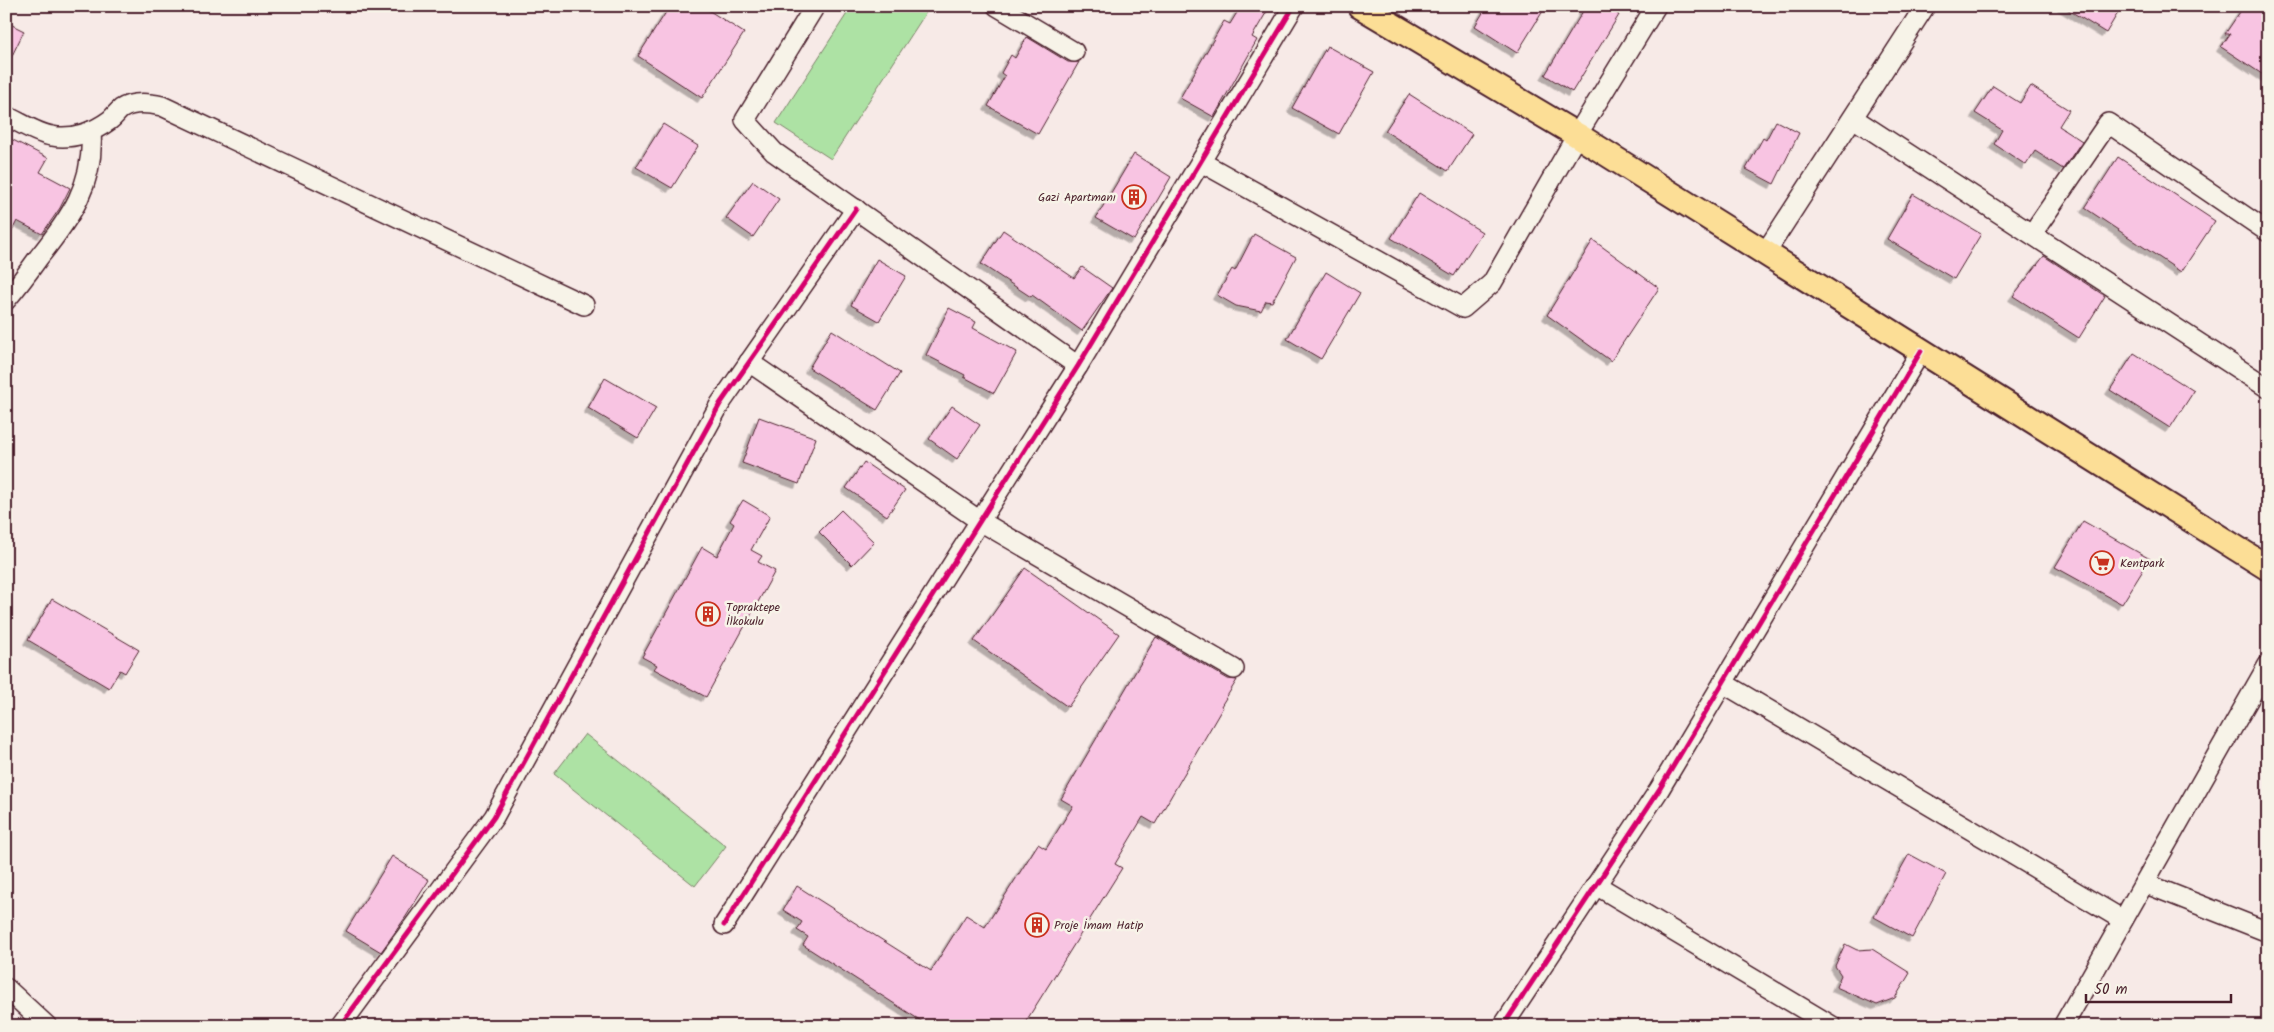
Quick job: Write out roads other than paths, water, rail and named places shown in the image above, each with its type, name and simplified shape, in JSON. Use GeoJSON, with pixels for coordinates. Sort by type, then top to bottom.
{"type":"FeatureCollection","features":[{"type":"Feature","properties":{"kind":"main road"},"geometry":{"type":"LineString","coordinates":[[1360,6],[1577,135],[2268,568]]}},
{"type":"Feature","properties":{"kind":"street"},"geometry":{"type":"LineString","coordinates":[[815,6],[745,120],[774,152],[1078,366]]}},
{"type":"Feature","properties":{"kind":"street"},"geometry":{"type":"LineString","coordinates":[[997,6],[1074,52]]}},
{"type":"Feature","properties":{"kind":"street"},"geometry":{"type":"LineString","coordinates":[[724,925],[1078,366],[1294,6]]}},
{"type":"Feature","properties":{"kind":"street"},"geometry":{"type":"LineString","coordinates":[[1201,162],[1463,308],[1492,283],[1577,135],[1656,6]]}},
{"type":"Feature","properties":{"kind":"street"},"geometry":{"type":"LineString","coordinates":[[1765,253],[1926,6]]}},
{"type":"Feature","properties":{"kind":"street"},"geometry":{"type":"LineString","coordinates":[[7,117],[50,136],[69,137],[91,131],[111,119],[120,109],[131,105],[141,103],[162,106],[584,305]]}},
{"type":"Feature","properties":{"kind":"street"},"geometry":{"type":"LineString","coordinates":[[1853,118],[2268,388]]}},
{"type":"Feature","properties":{"kind":"street"},"geometry":{"type":"LineString","coordinates":[[2032,234],[2108,123],[2268,232]]}},
{"type":"Feature","properties":{"kind":"street"},"geometry":{"type":"LineString","coordinates":[[6,300],[72,212],[88,174],[91,157],[91,131]]}},
{"type":"Feature","properties":{"kind":"street"},"geometry":{"type":"LineString","coordinates":[[340,1026],[494,817],[720,404],[856,209]]}},
{"type":"Feature","properties":{"kind":"street"},"geometry":{"type":"LineString","coordinates":[[1503,1026],[1658,790],[1922,351]]}},
{"type":"Feature","properties":{"kind":"street"},"geometry":{"type":"LineString","coordinates":[[749,362],[980,521],[1234,669]]}},
{"type":"Feature","properties":{"kind":"street"},"geometry":{"type":"LineString","coordinates":[[2063,1026],[2268,664]]}},
{"type":"Feature","properties":{"kind":"street"},"geometry":{"type":"LineString","coordinates":[[1723,683],[2123,920]]}},
{"type":"Feature","properties":{"kind":"street"},"geometry":{"type":"LineString","coordinates":[[2144,883],[2268,932]]}},
{"type":"Feature","properties":{"kind":"street"},"geometry":{"type":"LineString","coordinates":[[1596,885],[1832,1026]]}},
{"type":"Feature","properties":{"kind":"street"},"geometry":{"type":"LineString","coordinates":[[6,988],[48,1026]]}},
{"type":"Feature","properties":{"kind":"place","name":"Gazi Apartmanı"},"geometry":{"type":"Point","coordinates":[1134,197]}},
{"type":"Feature","properties":{"kind":"place","name":"Kentpark"},"geometry":{"type":"Point","coordinates":[2102,563]}},
{"type":"Feature","properties":{"kind":"place","name":"Topraktepe İlkokulu"},"geometry":{"type":"Point","coordinates":[708,614]}},
{"type":"Feature","properties":{"kind":"place","name":"Proje İmam Hatip"},"geometry":{"type":"Point","coordinates":[1037,925]}}]}
